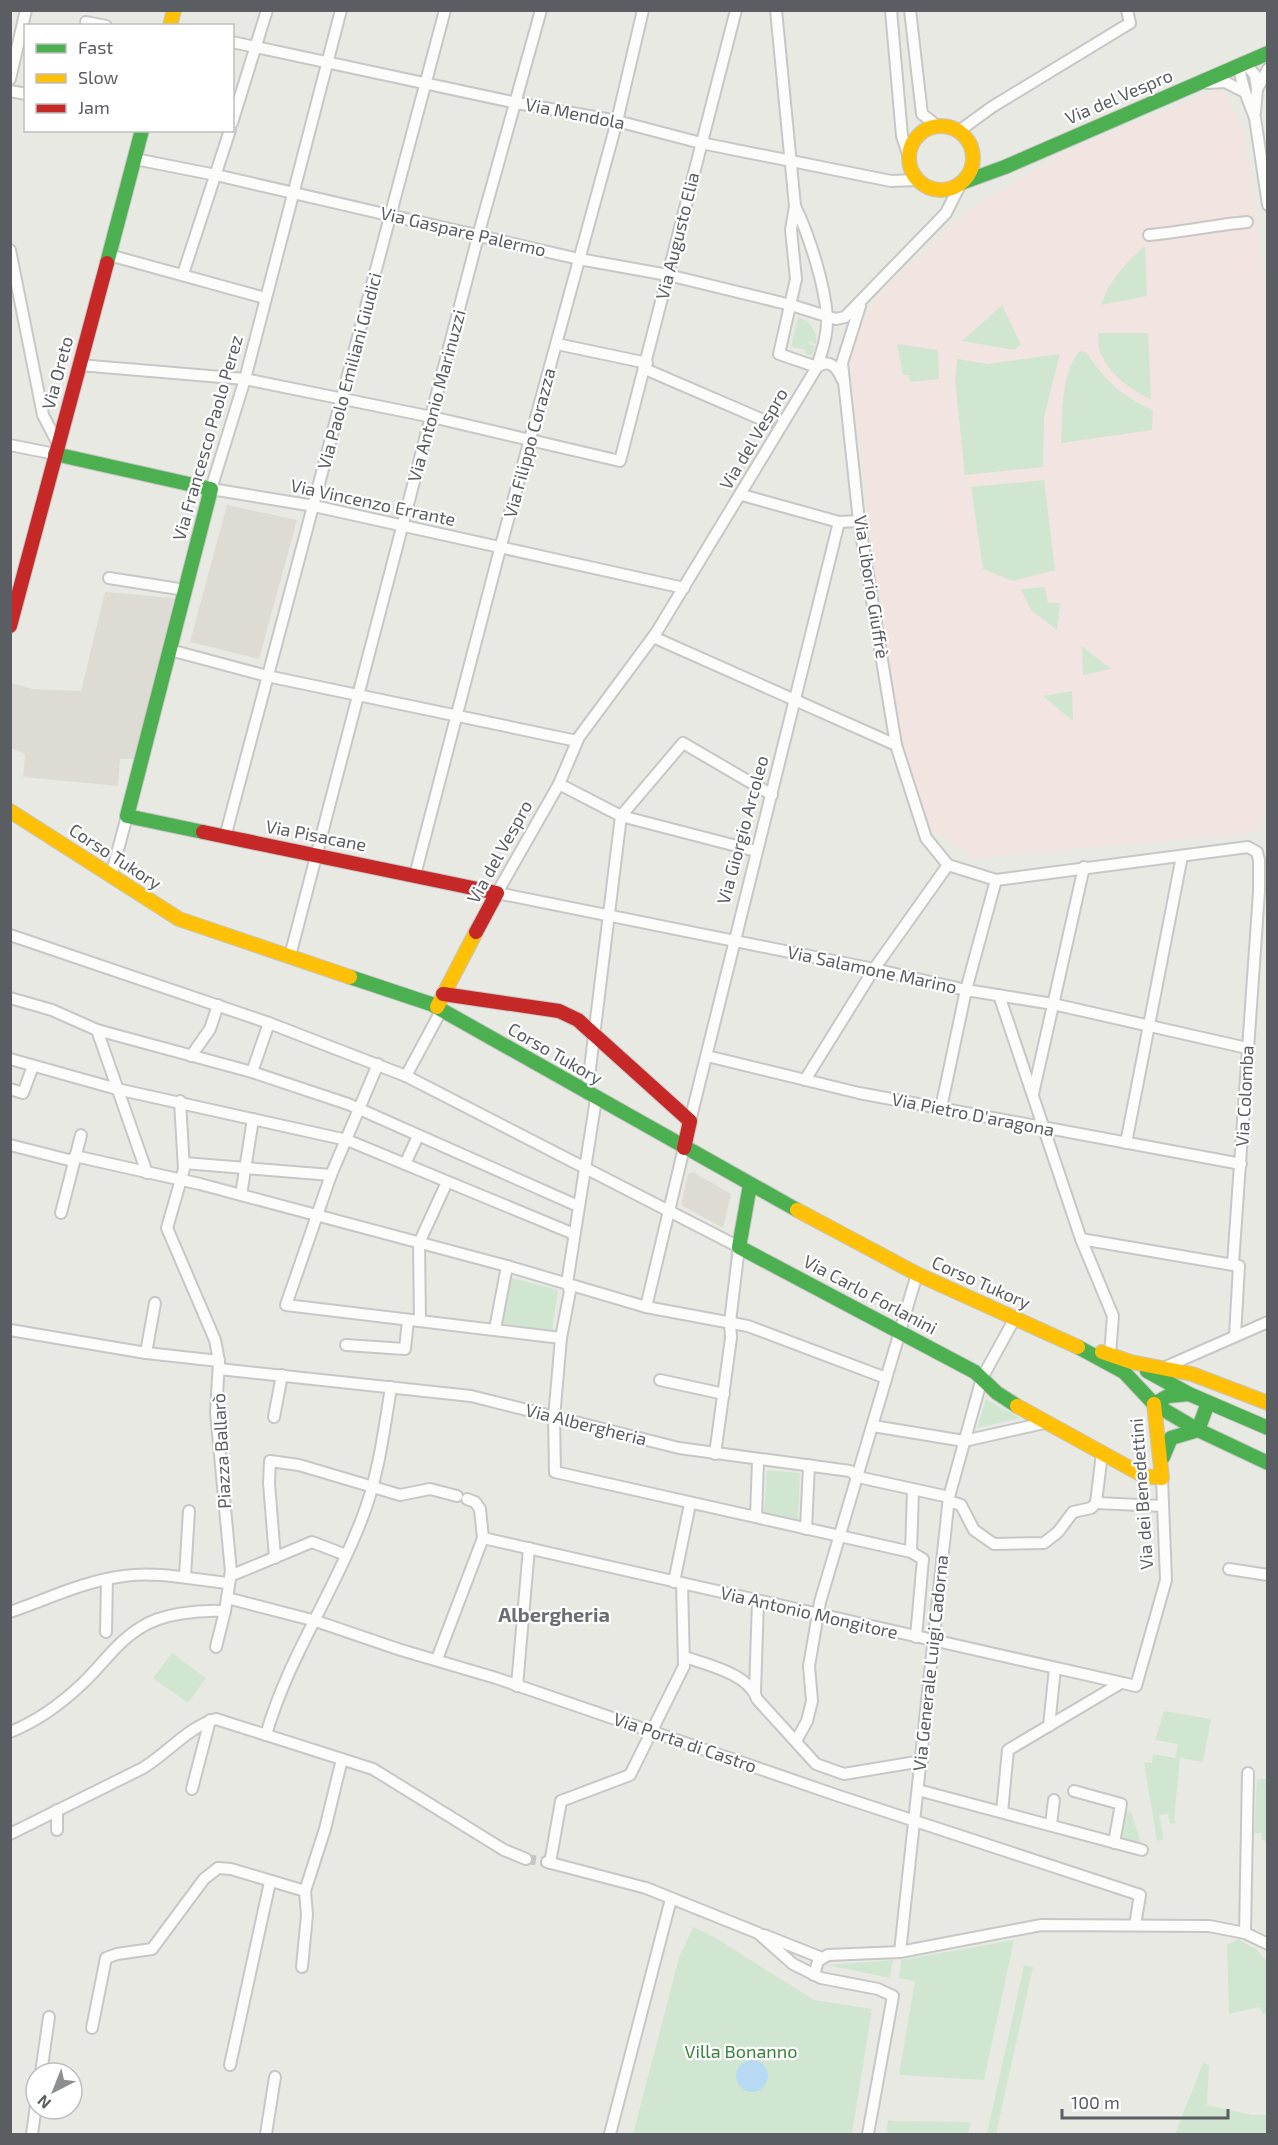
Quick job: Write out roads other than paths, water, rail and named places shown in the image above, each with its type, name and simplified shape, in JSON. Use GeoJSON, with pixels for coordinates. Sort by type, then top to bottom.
{"type":"FeatureCollection","features":[{"type":"Feature","properties":{"kind":"street"},"geometry":{"type":"LineString","coordinates":[[10,80],[26,10]]}},
{"type":"Feature","properties":{"kind":"street"},"geometry":{"type":"LineString","coordinates":[[234,117],[267,10]]}},
{"type":"Feature","properties":{"kind":"street","name":"Via Francesco Paolo Perez"},"geometry":{"type":"LineString","coordinates":[[111,876],[211,489],[245,379],[341,10]]}},
{"type":"Feature","properties":{"kind":"street","name":"Via Paolo Emiliani Giudici"},"geometry":{"type":"LineString","coordinates":[[225,837],[445,10]]}},
{"type":"Feature","properties":{"kind":"street","name":"Via Antonio Marinuzzi"},"geometry":{"type":"LineString","coordinates":[[290,957],[478,235],[517,104],[541,10]]}},
{"type":"Feature","properties":{"kind":"street","name":"Via Filippo Corazza"},"geometry":{"type":"LineString","coordinates":[[416,875],[500,549],[532,439],[617,121],[643,10]]}},
{"type":"Feature","properties":{"kind":"street","name":"Via Augusto Elia"},"geometry":{"type":"LineString","coordinates":[[532,439],[620,461],[736,10]]}},
{"type":"Feature","properties":{"kind":"street"},"geometry":{"type":"LineString","coordinates":[[776,10],[795,206],[791,230],[796,279],[796,306],[779,354],[817,367],[823,363],[835,366],[843,382]]}},
{"type":"Feature","properties":{"kind":"street"},"geometry":{"type":"LineString","coordinates":[[891,10],[902,135],[909,165],[917,180],[927,187],[939,190],[951,189],[962,183]]}},
{"type":"Feature","properties":{"kind":"street"},"geometry":{"type":"LineString","coordinates":[[910,10],[922,114],[936,126]]}},
{"type":"Feature","properties":{"kind":"street"},"geometry":{"type":"LineString","coordinates":[[959,131],[970,120],[1130,23],[1127,10]]}},
{"type":"Feature","properties":{"kind":"street","name":"Via Mendola"},"geometry":{"type":"LineString","coordinates":[[234,42],[517,104],[617,121],[701,143],[891,181],[917,180]]}},
{"type":"Feature","properties":{"kind":"street","name":"Via del Vespro"},"geometry":{"type":"LineString","coordinates":[[962,183],[1005,167],[1268,53]]}},
{"type":"Feature","properties":{"kind":"street"},"geometry":{"type":"LineString","coordinates":[[1244,62],[1255,75],[1257,89],[1255,118],[1268,205]]}},
{"type":"Feature","properties":{"kind":"street"},"geometry":{"type":"LineString","coordinates":[[1244,62],[1240,78],[1255,118]]}},
{"type":"Feature","properties":{"kind":"street"},"geometry":{"type":"LineString","coordinates":[[1257,89],[1268,69]]}},
{"type":"Feature","properties":{"kind":"street"},"geometry":{"type":"LineString","coordinates":[[1194,84],[1225,82],[1245,92]]}},
{"type":"Feature","properties":{"kind":"street"},"geometry":{"type":"LineString","coordinates":[[908,154],[917,135],[936,126],[948,126],[959,131],[989,164],[1005,167]]}},
{"type":"Feature","properties":{"kind":"street","name":"Via Oreto"},"geometry":{"type":"LineString","coordinates":[[10,626],[142,132]]}},
{"type":"Feature","properties":{"kind":"street"},"geometry":{"type":"LineString","coordinates":[[183,274],[229,132]]}},
{"type":"Feature","properties":{"kind":"street"},"geometry":{"type":"LineString","coordinates":[[827,316],[845,317],[946,213],[972,165],[970,144]]}},
{"type":"Feature","properties":{"kind":"street","name":"Via Gaspare Palermo"},"geometry":{"type":"LineString","coordinates":[[135,159],[216,175],[579,259],[668,275],[796,306],[827,316]]}},
{"type":"Feature","properties":{"kind":"street","name":"Via del Vespro"},"geometry":{"type":"LineString","coordinates":[[439,1008],[443,994],[497,893],[559,784],[577,741],[652,637],[684,588],[817,367],[825,339],[827,316],[806,230],[795,206]]}},
{"type":"Feature","properties":{"kind":"street"},"geometry":{"type":"LineString","coordinates":[[1149,235],[1189,232],[1205,226],[1248,222]]}},
{"type":"Feature","properties":{"kind":"street"},"geometry":{"type":"LineString","coordinates":[[10,250],[43,415],[56,449],[10,445]]}},
{"type":"Feature","properties":{"kind":"street"},"geometry":{"type":"LineString","coordinates":[[109,255],[265,298]]}},
{"type":"Feature","properties":{"kind":"street","name":"Via Liborio Giuffrè"},"geometry":{"type":"LineString","coordinates":[[862,300],[842,363],[859,520],[896,745],[926,838],[948,865]]}},
{"type":"Feature","properties":{"kind":"street"},"geometry":{"type":"LineString","coordinates":[[796,306],[818,324],[825,339]]}},
{"type":"Feature","properties":{"kind":"street"},"geometry":{"type":"LineString","coordinates":[[556,344],[646,366],[768,422]]}},
{"type":"Feature","properties":{"kind":"street"},"geometry":{"type":"LineString","coordinates":[[79,365],[245,379],[532,439]]}},
{"type":"Feature","properties":{"kind":"street","name":"Via Vincenzo Errante"},"geometry":{"type":"LineString","coordinates":[[56,449],[211,489],[314,506],[684,588]]}},
{"type":"Feature","properties":{"kind":"street"},"geometry":{"type":"LineString","coordinates":[[742,495],[839,522],[859,520]]}},
{"type":"Feature","properties":{"kind":"street","name":"Via Giorgio Arcoleo"},"geometry":{"type":"LineString","coordinates":[[684,1148],[733,941],[772,795],[839,522]]}},
{"type":"Feature","properties":{"kind":"street"},"geometry":{"type":"LineString","coordinates":[[110,578],[185,590]]}},
{"type":"Feature","properties":{"kind":"street"},"geometry":{"type":"LineString","coordinates":[[652,637],[896,745]]}},
{"type":"Feature","properties":{"kind":"street"},"geometry":{"type":"LineString","coordinates":[[170,650],[267,676],[577,741]]}},
{"type":"Feature","properties":{"kind":"street"},"geometry":{"type":"LineString","coordinates":[[772,795],[683,743],[621,816],[594,1033],[592,1096],[585,1167],[573,1234],[567,1282],[570,1291],[561,1338],[554,1418],[555,1472],[911,1552],[923,1559],[916,1637]]}},
{"type":"Feature","properties":{"kind":"street"},"geometry":{"type":"LineString","coordinates":[[559,784],[599,807],[621,816],[756,851]]}},
{"type":"Feature","properties":{"kind":"street","name":"Corso Tukory"},"geometry":{"type":"LineString","coordinates":[[10,811],[179,919],[439,1008],[750,1185],[917,1274],[1077,1345],[1124,1372],[1154,1404],[1197,1430],[1268,1464]]}},
{"type":"Feature","properties":{"kind":"street","name":"Via Pisacane"},"geometry":{"type":"LineString","coordinates":[[127,816],[497,893]]}},
{"type":"Feature","properties":{"kind":"street","name":"Via Colomba"},"geometry":{"type":"LineString","coordinates":[[1182,856],[1248,847],[1257,852],[1259,860],[1259,892],[1233,1264],[1239,1266],[1235,1336]]}},
{"type":"Feature","properties":{"kind":"street"},"geometry":{"type":"LineString","coordinates":[[805,1080],[874,969],[948,865],[996,880],[1182,856],[1126,1143]]}},
{"type":"Feature","properties":{"kind":"street"},"geometry":{"type":"LineString","coordinates":[[1033,1095],[1084,867]]}},
{"type":"Feature","properties":{"kind":"street"},"geometry":{"type":"LineString","coordinates":[[941,1108],[966,990],[996,880]]}},
{"type":"Feature","properties":{"kind":"street","name":"Via Salamone Marino"},"geometry":{"type":"LineString","coordinates":[[497,893],[874,969],[966,990],[1053,1004],[1248,1048]]}},
{"type":"Feature","properties":{"kind":"street"},"geometry":{"type":"LineString","coordinates":[[10,935],[218,1005],[378,1064],[406,1076],[739,1247]]}},
{"type":"Feature","properties":{"kind":"street","name":"Corso Tukory"},"geometry":{"type":"LineString","coordinates":[[443,994],[559,1011],[578,1020],[690,1121]]}},
{"type":"Feature","properties":{"kind":"street"},"geometry":{"type":"LineString","coordinates":[[999,995],[1081,1239],[1113,1316],[1110,1354]]}},
{"type":"Feature","properties":{"kind":"street"},"geometry":{"type":"LineString","coordinates":[[10,998],[52,1010],[97,1030],[252,1072],[360,1110],[578,1206]]}},
{"type":"Feature","properties":{"kind":"street"},"geometry":{"type":"LineString","coordinates":[[191,1056],[210,1029],[218,1005]]}},
{"type":"Feature","properties":{"kind":"street"},"geometry":{"type":"LineString","coordinates":[[406,1076],[439,1008]]}},
{"type":"Feature","properties":{"kind":"street"},"geometry":{"type":"LineString","coordinates":[[252,1072],[269,1023]]}},
{"type":"Feature","properties":{"kind":"street"},"geometry":{"type":"LineString","coordinates":[[97,1030],[147,1173]]}},
{"type":"Feature","properties":{"kind":"street","name":"Via Pietro D'aragona"},"geometry":{"type":"LineString","coordinates":[[707,1056],[860,1094],[1241,1164]]}},
{"type":"Feature","properties":{"kind":"street"},"geometry":{"type":"LineString","coordinates":[[10,1059],[117,1089],[180,1101],[347,1140],[573,1234]]}},
{"type":"Feature","properties":{"kind":"street"},"geometry":{"type":"LineString","coordinates":[[378,1064],[331,1175],[286,1305],[561,1338]]}},
{"type":"Feature","properties":{"kind":"street"},"geometry":{"type":"LineString","coordinates":[[10,1089],[23,1093],[33,1066]]}},
{"type":"Feature","properties":{"kind":"street"},"geometry":{"type":"LineString","coordinates":[[180,1101],[183,1180]]}},
{"type":"Feature","properties":{"kind":"street"},"geometry":{"type":"LineString","coordinates":[[241,1195],[253,1119]]}},
{"type":"Feature","properties":{"kind":"street"},"geometry":{"type":"LineString","coordinates":[[61,1213],[81,1135]]}},
{"type":"Feature","properties":{"kind":"street"},"geometry":{"type":"LineString","coordinates":[[405,1164],[418,1136]]}},
{"type":"Feature","properties":{"kind":"street"},"geometry":{"type":"LineString","coordinates":[[10,1145],[183,1180],[567,1282],[591,1293],[646,1307],[748,1326],[886,1378]]}},
{"type":"Feature","properties":{"kind":"street"},"geometry":{"type":"LineString","coordinates":[[646,1307],[684,1148]]}},
{"type":"Feature","properties":{"kind":"street"},"geometry":{"type":"LineString","coordinates":[[184,1163],[331,1175]]}},
{"type":"Feature","properties":{"kind":"street","name":"Piazza Ballarò"},"geometry":{"type":"LineString","coordinates":[[183,1180],[167,1228],[215,1340],[219,1365],[216,1412],[230,1579],[216,1647]]}},
{"type":"Feature","properties":{"kind":"street"},"geometry":{"type":"LineString","coordinates":[[420,1321],[419,1243],[447,1182]]}},
{"type":"Feature","properties":{"kind":"street"},"geometry":{"type":"LineString","coordinates":[[715,1454],[731,1338],[730,1322],[739,1247],[750,1185]]}},
{"type":"Feature","properties":{"kind":"street"},"geometry":{"type":"LineString","coordinates":[[1081,1239],[1233,1264]]}},
{"type":"Feature","properties":{"kind":"street","name":"Via Carlo Forlanini"},"geometry":{"type":"LineString","coordinates":[[739,1247],[900,1330],[982,1378],[997,1393],[1044,1423]]}},
{"type":"Feature","properties":{"kind":"street"},"geometry":{"type":"LineString","coordinates":[[495,1329],[507,1266]]}},
{"type":"Feature","properties":{"kind":"street"},"geometry":{"type":"LineString","coordinates":[[796,1741],[807,1721],[812,1701],[809,1666],[817,1614],[917,1274]]}},
{"type":"Feature","properties":{"kind":"street"},"geometry":{"type":"LineString","coordinates":[[146,1353],[154,1303]]}},
{"type":"Feature","properties":{"kind":"street","name":"Via Generale Luigi Cadorna"},"geometry":{"type":"LineString","coordinates":[[900,1952],[949,1499],[982,1378],[1015,1318]]}},
{"type":"Feature","properties":{"kind":"street"},"geometry":{"type":"LineString","coordinates":[[345,1345],[405,1349],[408,1320]]}},
{"type":"Feature","properties":{"kind":"street"},"geometry":{"type":"LineString","coordinates":[[1161,1369],[1268,1322]]}},
{"type":"Feature","properties":{"kind":"street","name":"Via Albergheria"},"geometry":{"type":"LineString","coordinates":[[10,1330],[76,1343],[282,1375],[471,1396],[668,1446],[850,1471],[858,1477],[949,1499]]}},
{"type":"Feature","properties":{"kind":"street","name":"Corso Tukory"},"geometry":{"type":"LineString","coordinates":[[1077,1345],[1131,1362],[1192,1374],[1268,1403]]}},
{"type":"Feature","properties":{"kind":"street","name":"Corso Tukory"},"geometry":{"type":"LineString","coordinates":[[1131,1362],[1189,1394],[1268,1428]]}},
{"type":"Feature","properties":{"kind":"street"},"geometry":{"type":"LineString","coordinates":[[274,1417],[282,1375]]}},
{"type":"Feature","properties":{"kind":"street"},"geometry":{"type":"LineString","coordinates":[[660,1380],[724,1394]]}},
{"type":"Feature","properties":{"kind":"street"},"geometry":{"type":"LineString","coordinates":[[266,1735],[279,1695],[316,1621],[369,1500],[383,1437],[390,1387]]}},
{"type":"Feature","properties":{"kind":"street"},"geometry":{"type":"LineString","coordinates":[[1154,1404],[1168,1396],[1189,1394]]}},
{"type":"Feature","properties":{"kind":"street"},"geometry":{"type":"LineString","coordinates":[[1162,1460],[1171,1438],[1197,1430],[1208,1403]]}},
{"type":"Feature","properties":{"kind":"street","name":"Via dei Benedettini"},"geometry":{"type":"LineString","coordinates":[[1136,1686],[1166,1580],[1162,1460],[1154,1404]]}},
{"type":"Feature","properties":{"kind":"street"},"geometry":{"type":"LineString","coordinates":[[873,1426],[964,1441],[1044,1423],[1144,1476],[1162,1478]]}},
{"type":"Feature","properties":{"kind":"street"},"geometry":{"type":"LineString","coordinates":[[949,1499],[961,1505],[974,1530],[994,1545],[1044,1543],[1058,1532],[1073,1512],[1091,1508],[1096,1503],[1101,1453]]}},
{"type":"Feature","properties":{"kind":"street"},"geometry":{"type":"LineString","coordinates":[[275,1558],[269,1483],[270,1461],[280,1460],[400,1495],[430,1489],[466,1499],[480,1509],[483,1538],[437,1659]]}},
{"type":"Feature","properties":{"kind":"street"},"geometry":{"type":"LineString","coordinates":[[756,1517],[758,1460]]}},
{"type":"Feature","properties":{"kind":"street"},"geometry":{"type":"LineString","coordinates":[[806,1529],[809,1465]]}},
{"type":"Feature","properties":{"kind":"street"},"geometry":{"type":"LineString","coordinates":[[911,1552],[914,1490]]}},
{"type":"Feature","properties":{"kind":"street"},"geometry":{"type":"LineString","coordinates":[[1096,1503],[1163,1506]]}},
{"type":"Feature","properties":{"kind":"street"},"geometry":{"type":"LineString","coordinates":[[690,1504],[678,1582],[684,1666],[630,1775],[561,1801],[549,1863],[646,1888],[822,1958],[839,1953],[900,1952],[1026,1927],[1209,1926],[1245,1933],[1268,1944]]}},
{"type":"Feature","properties":{"kind":"street"},"geometry":{"type":"LineString","coordinates":[[185,1576],[189,1511]]}},
{"type":"Feature","properties":{"kind":"street","name":"Via Antonio Mongitore"},"geometry":{"type":"LineString","coordinates":[[483,1538],[1136,1686]]}},
{"type":"Feature","properties":{"kind":"street"},"geometry":{"type":"LineString","coordinates":[[10,1612],[82,1584],[125,1576],[230,1579],[312,1542],[346,1555]]}},
{"type":"Feature","properties":{"kind":"street"},"geometry":{"type":"LineString","coordinates":[[517,1686],[529,1548]]}},
{"type":"Feature","properties":{"kind":"street"},"geometry":{"type":"LineString","coordinates":[[1230,1569],[1268,1575]]}},
{"type":"Feature","properties":{"kind":"street"},"geometry":{"type":"LineString","coordinates":[[106,1632],[107,1579]]}},
{"type":"Feature","properties":{"kind":"street","name":"Via Porta di Castro"},"geometry":{"type":"LineString","coordinates":[[227,1598],[316,1621],[437,1659],[839,1796],[915,1819],[1140,1895],[1135,1925]]}},
{"type":"Feature","properties":{"kind":"street"},"geometry":{"type":"LineString","coordinates":[[758,1601],[754,1691],[757,1699],[796,1741],[797,1746],[816,1764],[844,1774],[922,1761]]}},
{"type":"Feature","properties":{"kind":"street"},"geometry":{"type":"LineString","coordinates":[[10,1732],[48,1712],[83,1683],[115,1649],[141,1627],[182,1614],[225,1611]]}},
{"type":"Feature","properties":{"kind":"street"},"geometry":{"type":"LineString","coordinates":[[685,1658],[711,1666],[745,1682],[754,1691]]}},
{"type":"Feature","properties":{"kind":"street"},"geometry":{"type":"LineString","coordinates":[[1049,1726],[1055,1668]]}},
{"type":"Feature","properties":{"kind":"street"},"geometry":{"type":"LineString","coordinates":[[1002,1812],[1008,1750],[1120,1683]]}},
{"type":"Feature","properties":{"kind":"street"},"geometry":{"type":"LineString","coordinates":[[10,1834],[143,1768],[210,1720],[221,1719],[373,1769],[404,1786],[504,1850],[523,1858]]}},
{"type":"Feature","properties":{"kind":"street"},"geometry":{"type":"LineString","coordinates":[[192,1789],[210,1720]]}},
{"type":"Feature","properties":{"kind":"street"},"geometry":{"type":"LineString","coordinates":[[302,1967],[307,1915],[305,1891],[325,1829],[342,1759]]}},
{"type":"Feature","properties":{"kind":"street"},"geometry":{"type":"LineString","coordinates":[[1245,1933],[1248,1773]]}},
{"type":"Feature","properties":{"kind":"street"},"geometry":{"type":"LineString","coordinates":[[918,1790],[1142,1850]]}},
{"type":"Feature","properties":{"kind":"street"},"geometry":{"type":"LineString","coordinates":[[1074,1791],[1121,1804],[1114,1843]]}},
{"type":"Feature","properties":{"kind":"street"},"geometry":{"type":"LineString","coordinates":[[1051,1824],[1054,1800]]}},
{"type":"Feature","properties":{"kind":"street"},"geometry":{"type":"LineString","coordinates":[[57,1810],[57,1830]]}},
{"type":"Feature","properties":{"kind":"street"},"geometry":{"type":"LineString","coordinates":[[92,2028],[105,1961],[109,1955],[152,1949],[204,1879],[218,1868],[231,1869],[305,1891]]}},
{"type":"Feature","properties":{"kind":"street"},"geometry":{"type":"LineString","coordinates":[[230,2065],[270,1882]]}},
{"type":"Feature","properties":{"kind":"street"},"geometry":{"type":"LineString","coordinates":[[610,2134],[671,1899]]}},
{"type":"Feature","properties":{"kind":"street"},"geometry":{"type":"LineString","coordinates":[[758,1933],[774,1949],[814,1975],[878,1989],[893,1996],[867,2134]]}},
{"type":"Feature","properties":{"kind":"street"},"geometry":{"type":"LineString","coordinates":[[814,1975],[822,1958]]}},
{"type":"Feature","properties":{"kind":"street"},"geometry":{"type":"LineString","coordinates":[[43,2061],[49,2017]]}},
{"type":"Feature","properties":{"kind":"street"},"geometry":{"type":"LineString","coordinates":[[266,2134],[276,2077]]}},
{"type":"Feature","properties":{"kind":"water"},"geometry":{"type":"Polygon","coordinates":[[[752,2060],[763,2065],[768,2076],[763,2087],[752,2092],[741,2087],[736,2076],[741,2065],[752,2060]]]}},
{"type":"Feature","properties":{"kind":"tunnel"},"geometry":{"type":"LineString","coordinates":[[526,1859],[547,1862]]}},
{"type":"Feature","properties":{"kind":"district","name":"Albergheria"},"geometry":{"type":"Point","coordinates":[554,1615]}},
{"type":"Feature","properties":{"kind":"park label","name":"Villa Bonanno"},"geometry":{"type":"Point","coordinates":[741,2052]}}]}
